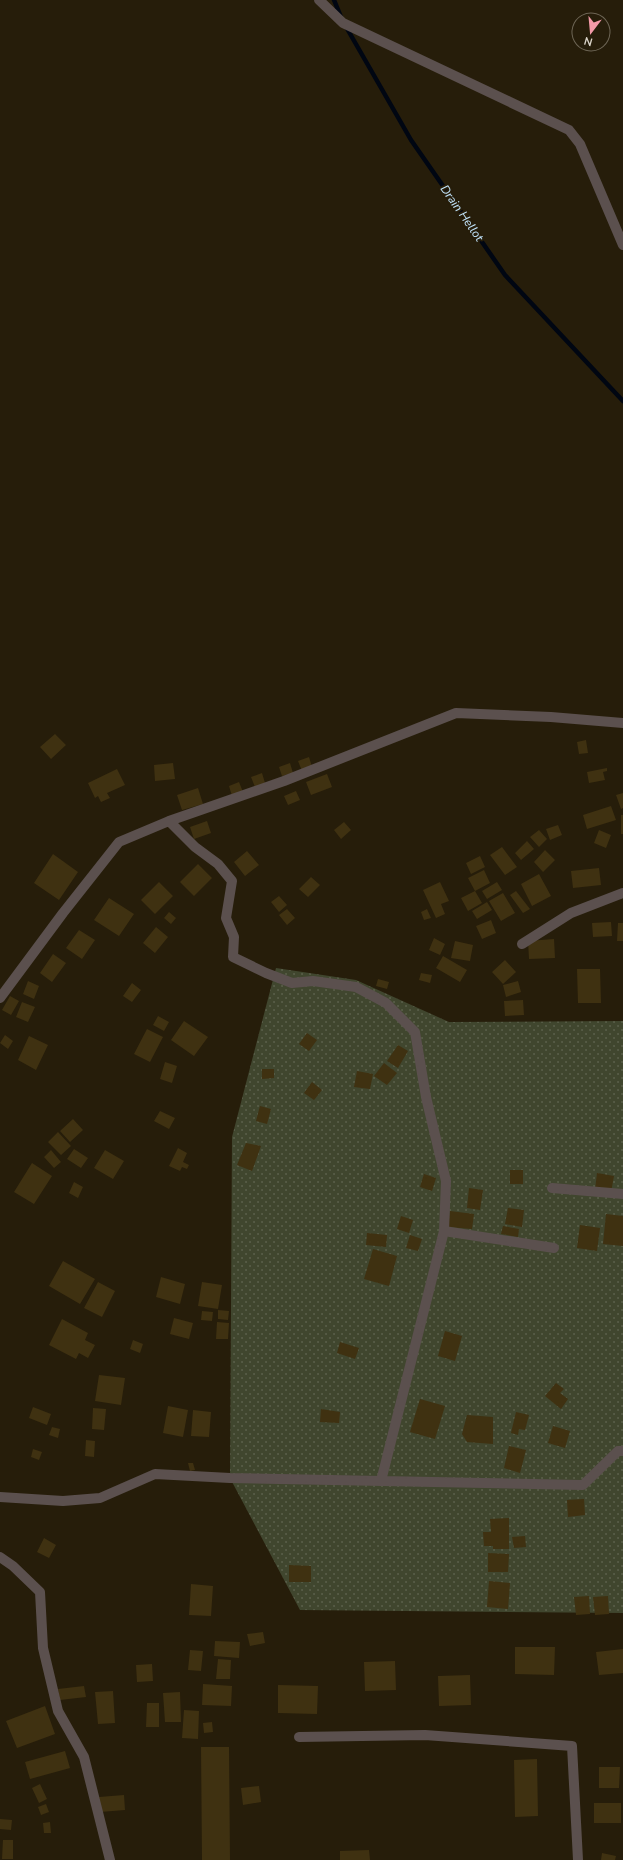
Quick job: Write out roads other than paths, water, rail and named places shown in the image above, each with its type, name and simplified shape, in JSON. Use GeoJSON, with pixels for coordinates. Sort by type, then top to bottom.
{"type":"FeatureCollection","features":[{"type":"Feature","properties":{"kind":"street"},"geometry":{"type":"LineString","coordinates":[[319,0],[343,23],[569,130],[580,144],[623,245]]}},
{"type":"Feature","properties":{"kind":"street"},"geometry":{"type":"LineString","coordinates":[[0,998],[63,913],[119,842],[169,821],[284,781],[456,713],[551,717],[623,723]]}},
{"type":"Feature","properties":{"kind":"street"},"geometry":{"type":"LineString","coordinates":[[169,821],[194,847],[218,864],[232,881],[226,918],[234,937],[234,957],[266,973],[292,983],[313,981],[356,987],[386,1004],[416,1032],[426,1097],[446,1181],[444,1231],[381,1481]]}},
{"type":"Feature","properties":{"kind":"street"},"geometry":{"type":"LineString","coordinates":[[522,944],[571,913],[623,893]]}},
{"type":"Feature","properties":{"kind":"street"},"geometry":{"type":"LineString","coordinates":[[552,1188],[623,1194]]}},
{"type":"Feature","properties":{"kind":"street"},"geometry":{"type":"LineString","coordinates":[[444,1231],[554,1248]]}},
{"type":"Feature","properties":{"kind":"street"},"geometry":{"type":"LineString","coordinates":[[0,1497],[63,1500],[100,1498],[155,1474],[230,1478],[584,1485],[618,1451],[623,1451]]}},
{"type":"Feature","properties":{"kind":"street"},"geometry":{"type":"LineString","coordinates":[[0,1557],[40,1592],[43,1648],[58,1711],[84,1757],[110,1860]]}},
{"type":"Feature","properties":{"kind":"street"},"geometry":{"type":"LineString","coordinates":[[299,1737],[425,1735],[572,1746],[578,1860]]}},
{"type":"Feature","properties":{"kind":"waterway","name":"Drain Hellot"},"geometry":{"type":"LineString","coordinates":[[334,0],[341,17]]}},
{"type":"Feature","properties":{"kind":"waterway","name":"Drain Hellot"},"geometry":{"type":"LineString","coordinates":[[345,25],[411,140],[505,275],[623,401]]}}]}
